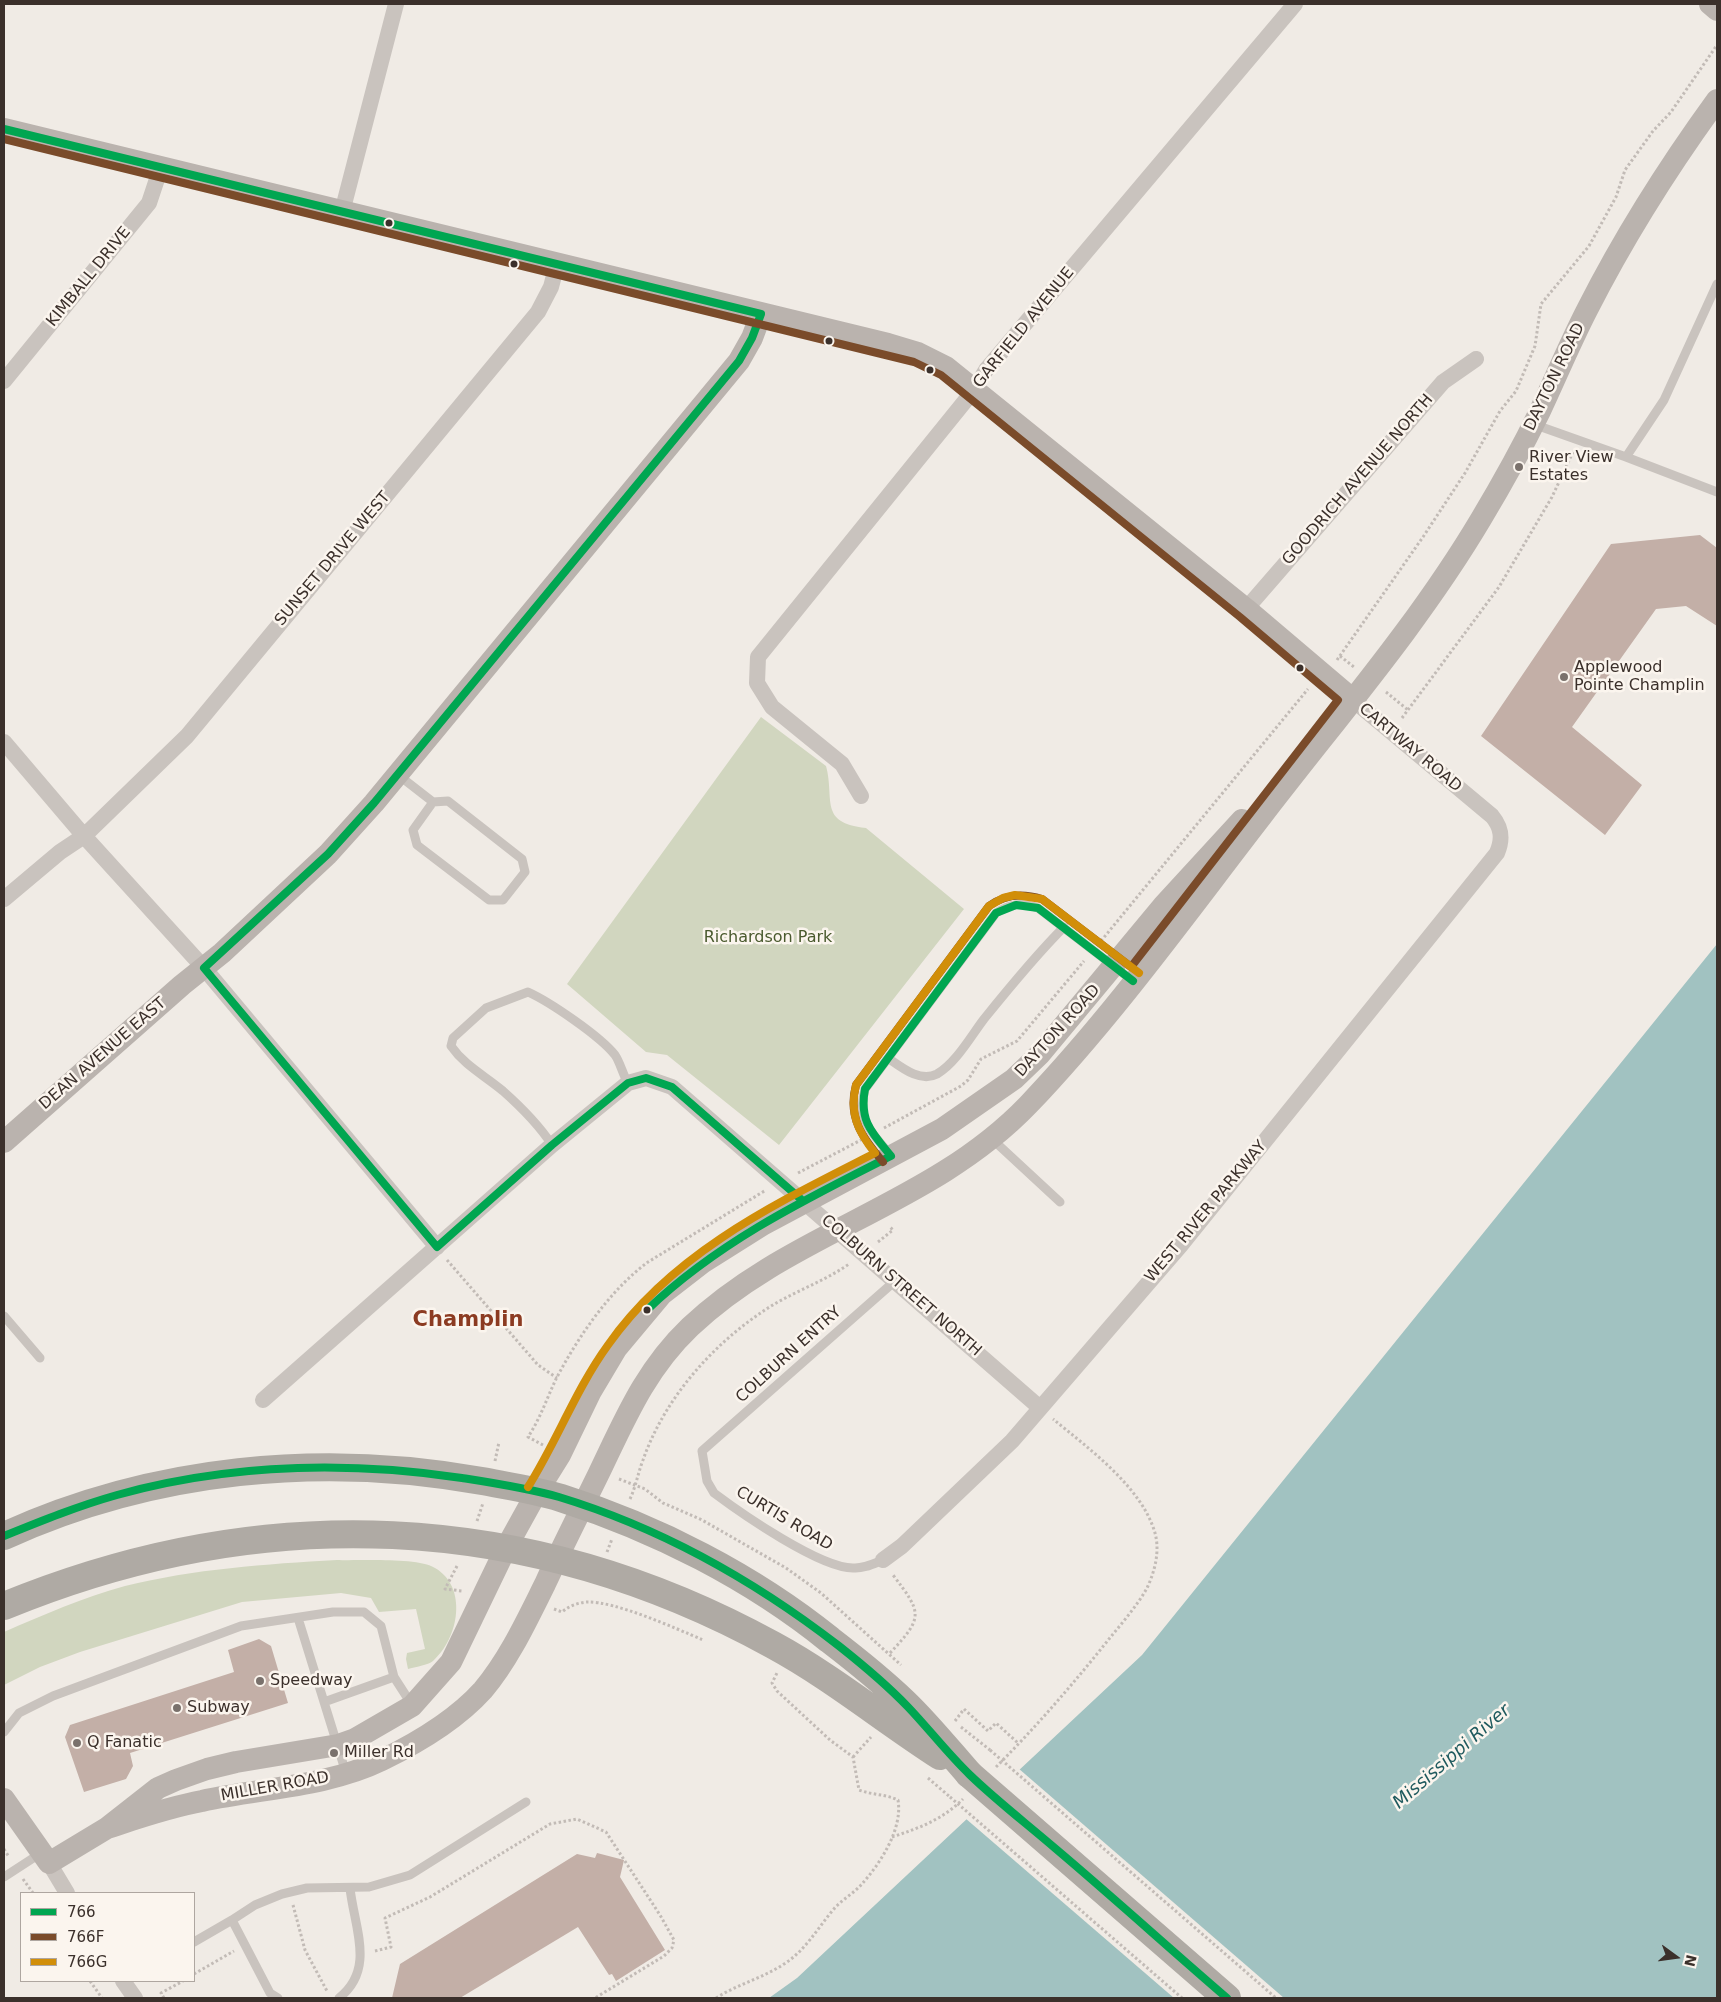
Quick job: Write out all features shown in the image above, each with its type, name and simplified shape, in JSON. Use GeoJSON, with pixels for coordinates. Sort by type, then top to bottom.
{"type":"FeatureCollection","features":[{"type":"Feature","properties":{"kind":"highway"},"geometry":{"type":"LineString","coordinates":[[4,1536],[61,1513],[152,1487],[192,1479],[271,1469],[350,1467],[438,1473],[537,1492],[582,1506],[678,1546],[753,1587],[809,1623],[906,1704],[977,1779],[1227,1998]]}},
{"type":"Feature","properties":{"kind":"highway"},"geometry":{"type":"LineString","coordinates":[[4,1606],[46,1588],[130,1562],[218,1544],[269,1538],[390,1534],[470,1542],[506,1548],[556,1559],[601,1572],[695,1607],[774,1645],[844,1688],[894,1726],[977,1779]]}},
{"type":"Feature","properties":{"kind":"street"},"geometry":{"type":"LineString","coordinates":[[342,212],[396,4]]}},
{"type":"Feature","properties":{"kind":"street","name":"GARFIELD AVENUE"},"geometry":{"type":"LineString","coordinates":[[861,796],[842,764],[772,707],[757,683],[758,657],[974,390],[986,370],[1295,4]]}},
{"type":"Feature","properties":{"kind":"street"},"geometry":{"type":"LineString","coordinates":[[1710,4],[1717,10]]}},
{"type":"Feature","properties":{"kind":"street","name":"DAYTON ROAD"},"geometry":{"type":"LineString","coordinates":[[582,1506],[642,1385],[670,1348],[690,1327],[741,1284],[782,1259],[908,1193],[973,1154],[992,1139],[1031,1102],[1133,981],[1369,678],[1457,558],[1533,424],[1587,309],[1692,134],[1717,100]]}},
{"type":"Feature","properties":{"kind":"street","name":"CARTWAY ROAD"},"geometry":{"type":"LineString","coordinates":[[4,129],[918,353],[946,367],[1246,609],[1492,816],[1499,827],[1501,840]]}},
{"type":"Feature","properties":{"kind":"street","name":"KIMBALL DRIVE"},"geometry":{"type":"LineString","coordinates":[[4,381],[149,203],[161,167]]}},
{"type":"Feature","properties":{"kind":"street","name":"SUNSET DRIVE WEST"},"geometry":{"type":"LineString","coordinates":[[4,899],[60,852],[84,836],[187,736],[538,312],[551,287],[557,264]]}},
{"type":"Feature","properties":{"kind":"street","name":"DEAN AVENUE EAST"},"geometry":{"type":"LineString","coordinates":[[4,1142],[182,985],[204,968],[328,854],[397,774],[739,360],[752,338],[761,314]]}},
{"type":"Feature","properties":{"kind":"street","name":"GOODRICH AVENUE NORTH"},"geometry":{"type":"LineString","coordinates":[[1246,609],[1443,382],[1476,359]]}},
{"type":"Feature","properties":{"kind":"street","name":"DAYTON ROAD"},"geometry":{"type":"LineString","coordinates":[[537,1492],[560,1455],[591,1391],[616,1349],[647,1310],[680,1278],[803,1202],[949,1125],[1014,1079],[1040,1054],[1163,906],[1352,699]]}},
{"type":"Feature","properties":{"kind":"street"},"geometry":{"type":"LineString","coordinates":[[4,742],[84,836],[204,968],[438,1247]]}},
{"type":"Feature","properties":{"kind":"street","name":"WEST RIVER PARKWAY"},"geometry":{"type":"LineString","coordinates":[[883,1560],[902,1546],[1012,1441],[1039,1407],[1187,1237],[1488,866],[1497,853],[1501,840]]}},
{"type":"Feature","properties":{"kind":"street","name":"COLBURN STREET NORTH"},"geometry":{"type":"LineString","coordinates":[[628,1083],[646,1078],[672,1086],[1039,1407]]}},
{"type":"Feature","properties":{"kind":"street"},"geometry":{"type":"LineString","coordinates":[[263,1400],[552,1145],[628,1083]]}},
{"type":"Feature","properties":{"kind":"street","name":"MILLER ROAD"},"geometry":{"type":"LineString","coordinates":[[107,1828],[158,1788],[176,1780],[207,1769],[236,1762],[338,1745],[355,1739],[412,1706],[451,1662],[506,1548],[537,1492]]}},
{"type":"Feature","properties":{"kind":"street","name":"MILLER ROAD"},"geometry":{"type":"LineString","coordinates":[[45,1858],[107,1828],[199,1801],[346,1773],[376,1763],[415,1742],[469,1704],[485,1687],[510,1651],[582,1506]]}},
{"type":"Feature","properties":{"kind":"street"},"geometry":{"type":"LineString","coordinates":[[4,1799],[66,1892]]}},
{"type":"Feature","properties":{"kind":"street"},"geometry":{"type":"LineString","coordinates":[[125,1982],[135,1998]]}},
{"type":"Feature","properties":{"kind":"lane"},"geometry":{"type":"LineString","coordinates":[[1626,457],[1664,400],[1717,284]]}},
{"type":"Feature","properties":{"kind":"lane"},"geometry":{"type":"LineString","coordinates":[[1533,424],[1717,492]]}},
{"type":"Feature","properties":{"kind":"lane"},"geometry":{"type":"LineString","coordinates":[[397,774],[433,802],[448,801],[522,859],[525,872],[503,900],[489,900],[416,845],[413,830],[433,802]]}},
{"type":"Feature","properties":{"kind":"lane"},"geometry":{"type":"LineString","coordinates":[[891,1156],[864,1122],[861,1104],[865,1089],[996,913],[1009,905],[1025,904],[1038,908],[1133,981]]}},
{"type":"Feature","properties":{"kind":"lane"},"geometry":{"type":"LineString","coordinates":[[888,1058],[909,1072],[926,1076],[937,1074],[954,1058],[1006,993],[1064,927]]}},
{"type":"Feature","properties":{"kind":"lane"},"geometry":{"type":"LineString","coordinates":[[552,1145],[541,1129],[502,1090],[461,1060],[451,1046],[454,1038],[486,1008],[528,992],[545,999],[589,1032],[615,1056],[628,1083]]}},
{"type":"Feature","properties":{"kind":"lane"},"geometry":{"type":"LineString","coordinates":[[992,1139],[1060,1202]]}},
{"type":"Feature","properties":{"kind":"lane","name":"COLBURN ENTRY"},"geometry":{"type":"LineString","coordinates":[[702,1452],[895,1281]]}},
{"type":"Feature","properties":{"kind":"lane"},"geometry":{"type":"LineString","coordinates":[[4,1316],[40,1358]]}},
{"type":"Feature","properties":{"kind":"lane","name":"CURTIS ROAD"},"geometry":{"type":"LineString","coordinates":[[702,1452],[707,1481],[714,1493],[820,1561],[853,1568],[870,1566],[883,1560]]}},
{"type":"Feature","properties":{"kind":"lane"},"geometry":{"type":"LineString","coordinates":[[4,1732],[19,1713],[53,1696],[241,1626],[333,1612],[364,1612],[381,1626],[394,1677],[412,1706]]}},
{"type":"Feature","properties":{"kind":"lane"},"geometry":{"type":"LineString","coordinates":[[298,1618],[346,1773]]}},
{"type":"Feature","properties":{"kind":"lane"},"geometry":{"type":"LineString","coordinates":[[324,1702],[394,1677]]}},
{"type":"Feature","properties":{"kind":"lane"},"geometry":{"type":"LineString","coordinates":[[195,1941],[255,1905],[289,1892],[306,1888],[369,1887],[410,1875],[526,1802]]}},
{"type":"Feature","properties":{"kind":"lane"},"geometry":{"type":"LineString","coordinates":[[4,1877],[45,1858]]}},
{"type":"Feature","properties":{"kind":"lane"},"geometry":{"type":"LineString","coordinates":[[339,1998],[355,1981],[361,1964],[350,1888]]}},
{"type":"Feature","properties":{"kind":"lane"},"geometry":{"type":"LineString","coordinates":[[232,1920],[270,1993],[278,1998]]}},
{"type":"Feature","properties":{"kind":"path"},"geometry":{"type":"LineString","coordinates":[[1340,656],[1423,537],[1465,473],[1486,434],[1516,390],[1535,346],[1541,304],[1589,246],[1616,197],[1625,170],[1653,131],[1671,112],[1717,45]]}},
{"type":"Feature","properties":{"kind":"path"},"geometry":{"type":"LineString","coordinates":[[1392,732],[1499,587],[1552,497],[1578,440]]}},
{"type":"Feature","properties":{"kind":"path"},"geometry":{"type":"LineString","coordinates":[[1369,678],[1408,710]]}},
{"type":"Feature","properties":{"kind":"path"},"geometry":{"type":"LineString","coordinates":[[528,1438],[557,1378],[588,1327],[638,1269],[759,1194]]}},
{"type":"Feature","properties":{"kind":"path"},"geometry":{"type":"LineString","coordinates":[[438,1247],[538,1365],[557,1378]]}},
{"type":"Feature","properties":{"kind":"path"},"geometry":{"type":"LineString","coordinates":[[864,1253],[843,1268],[763,1311],[733,1333],[708,1357],[688,1380],[656,1430],[642,1462],[637,1485],[662,1503],[702,1520],[786,1568],[821,1593],[832,1605],[890,1653],[913,1627],[915,1606],[883,1560]]}},
{"type":"Feature","properties":{"kind":"path"},"geometry":{"type":"LineString","coordinates":[[892,1837],[934,1822],[950,1812],[977,1779],[1018,1744],[1092,1660],[1138,1603],[1154,1571],[1158,1551],[1156,1534],[1151,1522],[1113,1469],[1039,1407]]}},
{"type":"Feature","properties":{"kind":"path"},"geometry":{"type":"LineString","coordinates":[[562,1612],[569,1607],[589,1602],[637,1615],[706,1641]]}},
{"type":"Feature","properties":{"kind":"path"},"geometry":{"type":"LineString","coordinates":[[716,1998],[785,1964],[804,1947],[843,1898],[860,1887],[878,1863],[892,1837],[900,1809],[898,1800],[887,1795],[868,1794],[859,1790],[853,1756],[830,1740],[794,1708],[772,1683],[777,1672],[770,1670]]}},
{"type":"Feature","properties":{"kind":"path"},"geometry":{"type":"LineString","coordinates":[[1018,1744],[996,1723],[988,1731],[964,1709],[955,1721],[1276,1998]]}},
{"type":"Feature","properties":{"kind":"path"},"geometry":{"type":"LineString","coordinates":[[853,1756],[873,1734]]}},
{"type":"Feature","properties":{"kind":"path"},"geometry":{"type":"LineString","coordinates":[[950,1797],[1182,1998]]}},
{"type":"Feature","properties":{"kind":"path"},"geometry":{"type":"LineString","coordinates":[[374,1959],[375,1949],[391,1947],[385,1918],[430,1898],[550,1824],[577,1819],[606,1832],[674,1940],[672,1948],[664,1956],[595,1998]]}},
{"type":"Feature","properties":{"kind":"path"},"geometry":{"type":"LineString","coordinates":[[289,1892],[305,1950],[332,1998]]}},
{"type":"Feature","properties":{"kind":"path"},"geometry":{"type":"LineString","coordinates":[[195,1973],[244,1944]]}},
{"type":"Feature","properties":{"kind":"path"},"geometry":{"type":"LineString","coordinates":[[91,1982],[102,1998]]}},
{"type":"Feature","properties":{"kind":"path"},"geometry":{"type":"LineString","coordinates":[[164,1998],[161,1993],[180,1982]]}},
{"type":"Feature","properties":{"kind":"green space","name":"Richardson Park"},"geometry":{"type":"Polygon","coordinates":[[[761,717],[826,766],[831,808],[841,821],[866,828],[964,909],[779,1145],[667,1055],[646,1052],[567,984],[761,717]]]}},
{"type":"Feature","properties":{"kind":"green space"},"geometry":{"type":"Polygon","coordinates":[[[337,1560],[415,1562],[435,1568],[445,1577],[452,1587],[456,1600],[456,1613],[449,1639],[433,1661],[408,1669],[407,1653],[425,1649],[416,1609],[379,1612],[371,1598],[341,1593],[242,1602],[80,1652],[40,1667],[4,1685],[4,1632],[79,1601],[125,1586],[177,1575],[337,1560]]]}},
{"type":"Feature","properties":{"kind":"water","name":"Mississippi River"},"geometry":{"type":"Polygon","coordinates":[[[1717,944],[1717,1998],[769,1998],[797,1978],[1142,1655],[1717,944]]]}},
{"type":"Feature","properties":{"kind":"pier"},"geometry":{"type":"Polygon","coordinates":[[[1018,1768],[1284,1998],[1174,1998],[965,1818],[1018,1768]]]}},
{"type":"Feature","properties":{"kind":"building","name":"Applewood Pointe Champlin"},"geometry":{"type":"Polygon","coordinates":[[[1700,535],[1717,548],[1717,626],[1686,606],[1656,609],[1572,727],[1642,785],[1605,835],[1481,736],[1611,544],[1700,535]]]}},
{"type":"Feature","properties":{"kind":"building"},"geometry":{"type":"Polygon","coordinates":[[[259,1639],[271,1646],[288,1703],[130,1753],[133,1766],[126,1779],[84,1792],[65,1737],[70,1725],[234,1672],[228,1650],[259,1639]]]}},
{"type":"Feature","properties":{"kind":"building"},"geometry":{"type":"Polygon","coordinates":[[[597,1853],[624,1860],[620,1877],[665,1950],[616,1981],[612,1974],[609,1975],[578,1927],[460,1998],[392,1998],[400,1964],[577,1854],[595,1858],[597,1853]]]}},
{"type":"Feature","properties":{"kind":"transit line","name":"766"},"geometry":{"type":"LineString","coordinates":[[4,129],[761,314],[752,338],[739,361],[374,803],[328,854],[204,968],[437,1247],[552,1145],[628,1083],[646,1078],[672,1087],[803,1201]]}},
{"type":"Feature","properties":{"kind":"transit line","name":"766F"},"geometry":{"type":"LineString","coordinates":[[4,139],[914,362],[941,375],[1240,617],[1338,700],[1131,967],[1042,899],[1021,895],[1001,899],[989,906],[856,1085],[854,1097],[855,1118],[863,1136],[883,1162]]}},
{"type":"Feature","properties":{"kind":"transit line","name":"766G"},"geometry":{"type":"LineString","coordinates":[[528,1487],[586,1379],[608,1345],[634,1312],[663,1283],[729,1233],[801,1191],[875,1153],[856,1122],[854,1113],[856,1085],[989,906],[1003,898],[1015,895],[1042,899],[1139,973]]}},
{"type":"Feature","properties":{"kind":"transit line","name":"766"},"geometry":{"type":"LineString","coordinates":[[647,1310],[703,1263],[732,1243],[794,1206],[891,1156],[869,1126],[864,1110],[865,1089],[996,913],[1016,905],[1038,908],[1133,981]]}},
{"type":"Feature","properties":{"kind":"transit line","name":"766"},"geometry":{"type":"LineString","coordinates":[[4,1536],[46,1519],[117,1495],[202,1477],[288,1468],[375,1469],[462,1478],[535,1491],[597,1510],[634,1524],[670,1541],[740,1578],[807,1622],[839,1646],[875,1675],[900,1699],[980,1785],[1078,1867],[1227,1998]]}},
{"type":"Feature","properties":{"kind":"place","name":"River View Estates"},"geometry":{"type":"Point","coordinates":[1519,467]}},
{"type":"Feature","properties":{"kind":"place","name":"Applewood Pointe Champlin"},"geometry":{"type":"Point","coordinates":[1564,677]}},
{"type":"Feature","properties":{"kind":"place","name":"Speedway"},"geometry":{"type":"Point","coordinates":[260,1681]}},
{"type":"Feature","properties":{"kind":"place","name":"Subway"},"geometry":{"type":"Point","coordinates":[177,1708]}},
{"type":"Feature","properties":{"kind":"place","name":"Q Fanatic"},"geometry":{"type":"Point","coordinates":[77,1743]}},
{"type":"Feature","properties":{"kind":"place","name":"Miller Rd"},"geometry":{"type":"Point","coordinates":[334,1753]}},
{"type":"Feature","properties":{"kind":"district","name":"Champlin"},"geometry":{"type":"Point","coordinates":[468,1321]}}]}
